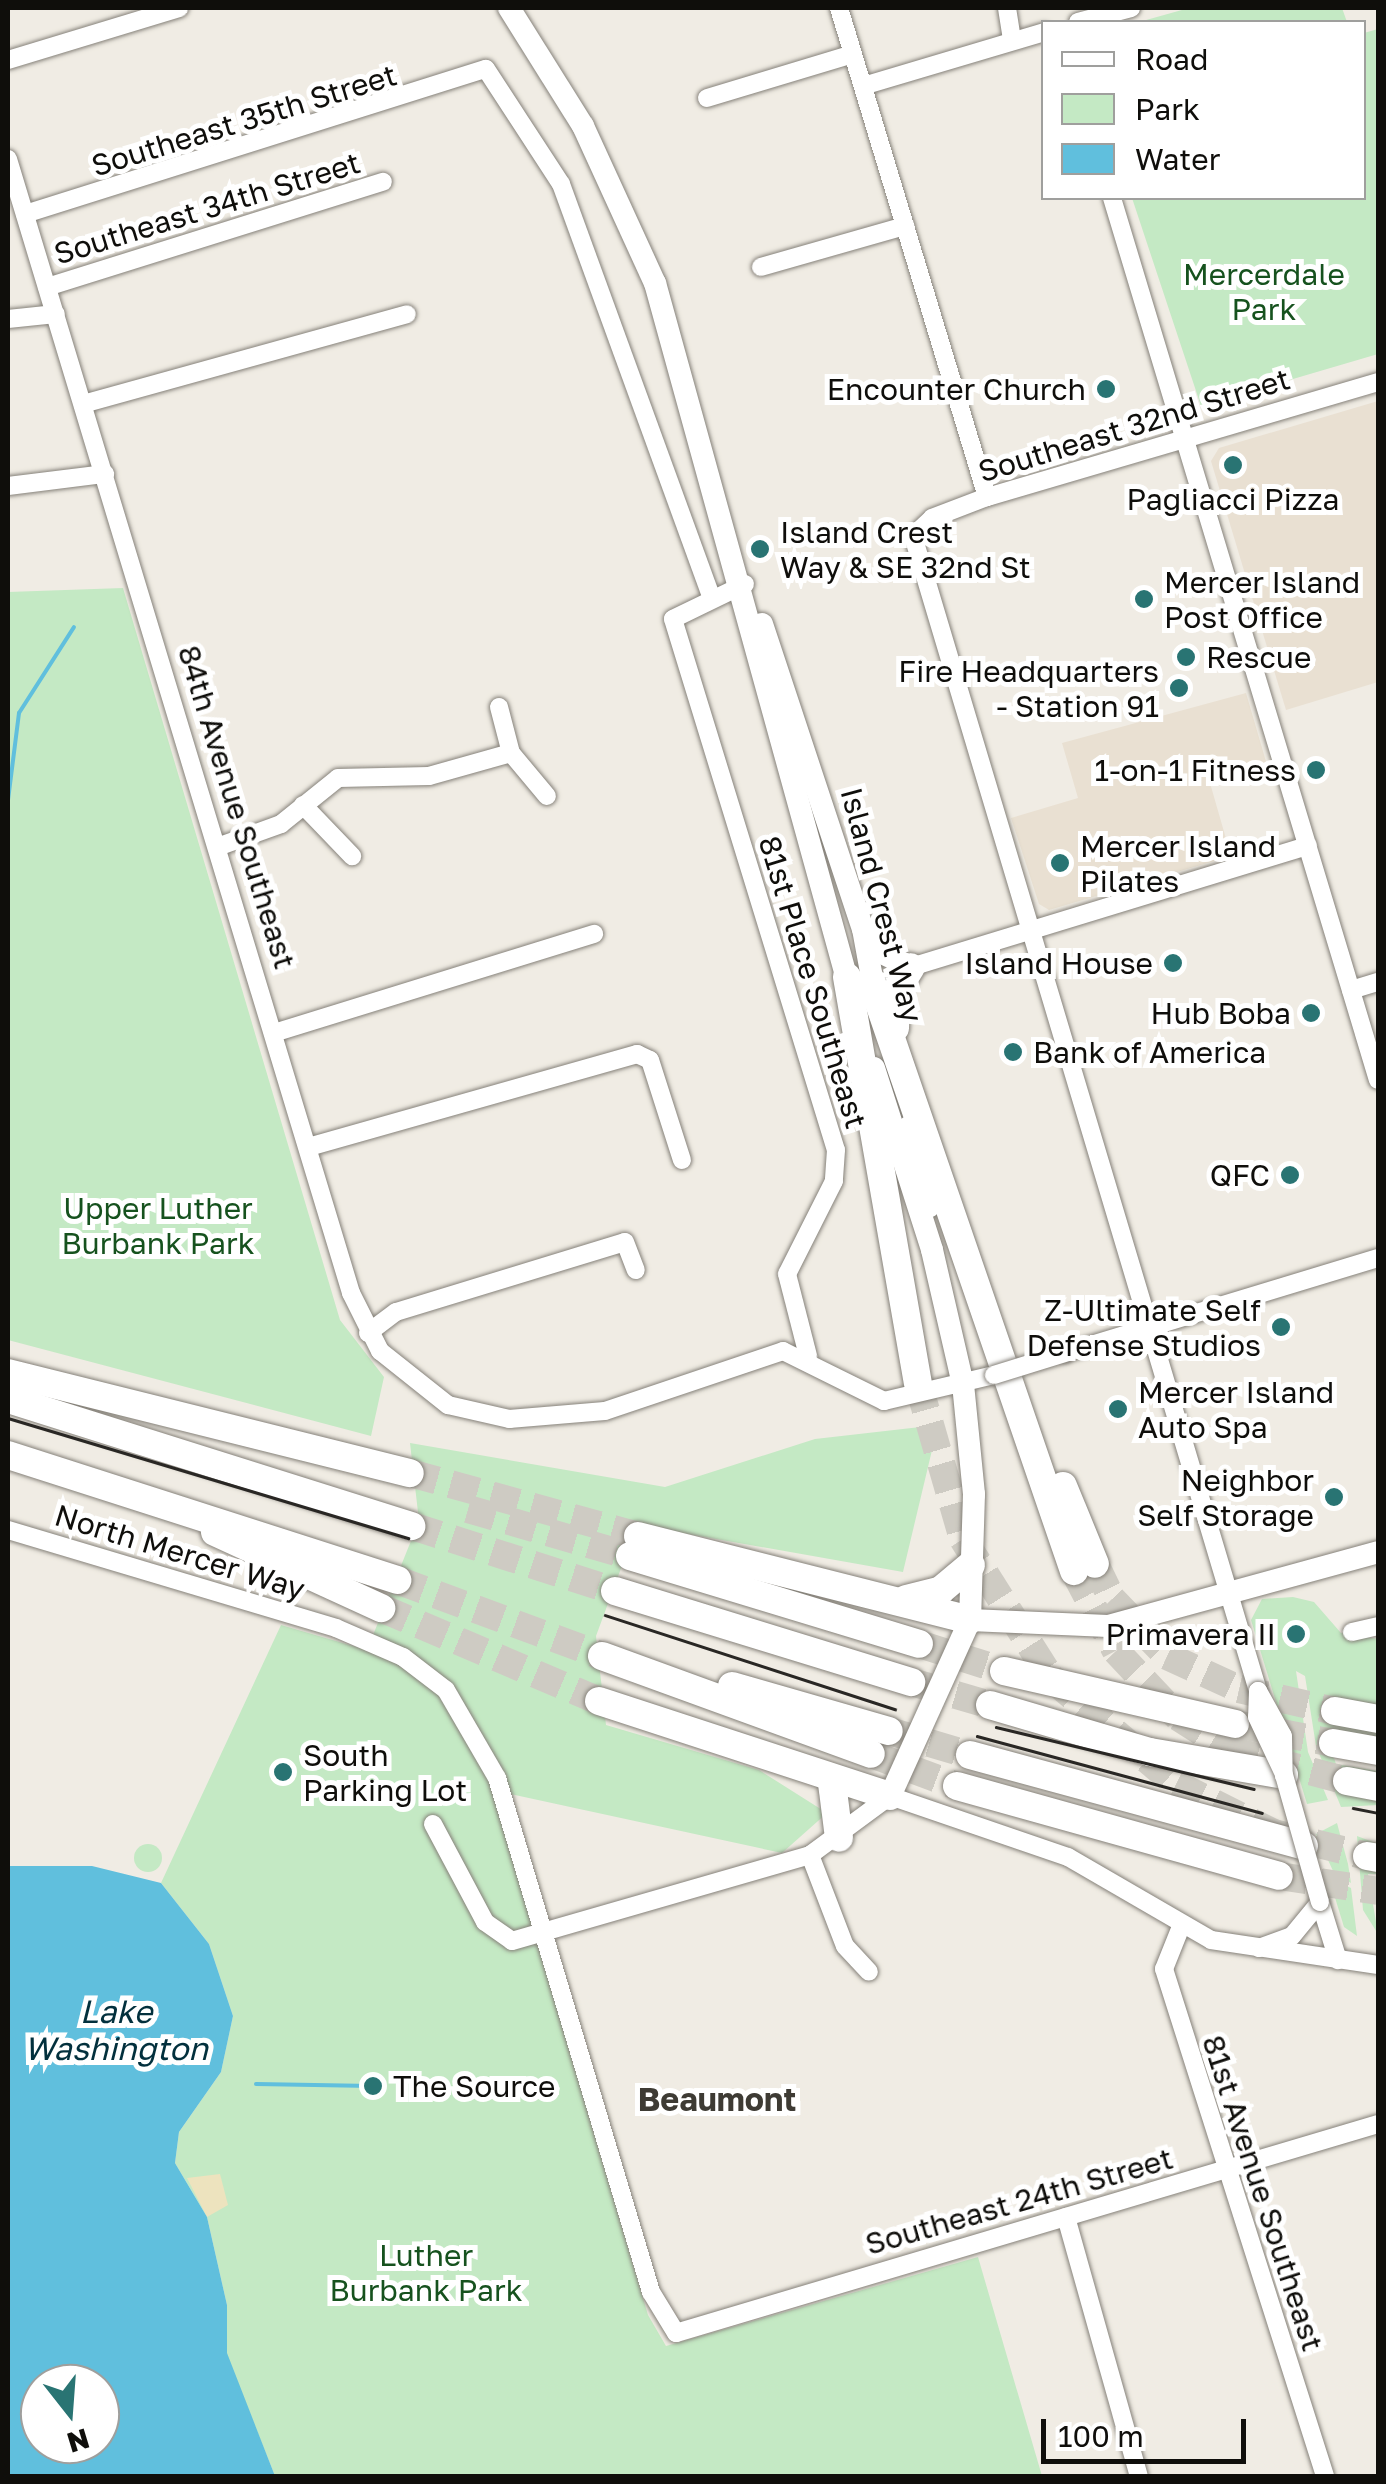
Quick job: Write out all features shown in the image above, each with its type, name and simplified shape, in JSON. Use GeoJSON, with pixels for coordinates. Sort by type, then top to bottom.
{"type":"FeatureCollection","features":[{"type":"Feature","properties":{"kind":"highway"},"geometry":{"type":"LineString","coordinates":[[912,967],[892,1006],[896,1039],[957,1224],[1084,1567]]}},
{"type":"Feature","properties":{"kind":"highway"},"geometry":{"type":"LineString","coordinates":[[859,979],[896,1039]]}},
{"type":"Feature","properties":{"kind":"highway"},"geometry":{"type":"LineString","coordinates":[[859,979],[918,1383]]}},
{"type":"Feature","properties":{"kind":"highway"},"geometry":{"type":"LineString","coordinates":[[8,1373],[412,1483]]}},
{"type":"Feature","properties":{"kind":"highway"},"geometry":{"type":"LineString","coordinates":[[8,1398],[412,1526]]}},
{"type":"Feature","properties":{"kind":"highway"},"geometry":{"type":"LineString","coordinates":[[8,1455],[105,1482],[397,1580]]}},
{"type":"Feature","properties":{"kind":"highway"},"geometry":{"type":"LineString","coordinates":[[105,1482],[381,1608]]}},
{"type":"Feature","properties":{"kind":"highway"},"geometry":{"type":"LineString","coordinates":[[919,1644],[634,1546],[905,1599],[970,1620]]}},
{"type":"Feature","properties":{"kind":"highway"},"geometry":{"type":"LineString","coordinates":[[905,1599],[941,1590],[972,1565]]}},
{"type":"Feature","properties":{"kind":"highway"},"geometry":{"type":"LineString","coordinates":[[615,1591],[911,1682]]}},
{"type":"Feature","properties":{"kind":"highway"},"geometry":{"type":"LineString","coordinates":[[602,1656],[871,1754]]}},
{"type":"Feature","properties":{"kind":"highway"},"geometry":{"type":"LineString","coordinates":[[1004,1671],[1235,1724]]}},
{"type":"Feature","properties":{"kind":"highway"},"geometry":{"type":"LineString","coordinates":[[701,1689],[738,1686],[889,1731]]}},
{"type":"Feature","properties":{"kind":"highway"},"geometry":{"type":"LineString","coordinates":[[599,1701],[832,1782],[890,1796]]}},
{"type":"Feature","properties":{"kind":"highway"},"geometry":{"type":"LineString","coordinates":[[990,1706],[1150,1752],[1284,1775]]}},
{"type":"Feature","properties":{"kind":"highway"},"geometry":{"type":"LineString","coordinates":[[1335,1710],[1378,1720]]}},
{"type":"Feature","properties":{"kind":"highway"},"geometry":{"type":"LineString","coordinates":[[1333,1743],[1378,1752]]}},
{"type":"Feature","properties":{"kind":"highway"},"geometry":{"type":"LineString","coordinates":[[970,1755],[1304,1846]]}},
{"type":"Feature","properties":{"kind":"highway"},"geometry":{"type":"LineString","coordinates":[[1347,1781],[1378,1786]]}},
{"type":"Feature","properties":{"kind":"highway"},"geometry":{"type":"LineString","coordinates":[[832,1782],[839,1838]]}},
{"type":"Feature","properties":{"kind":"highway"},"geometry":{"type":"LineString","coordinates":[[956,1786],[1279,1876]]}},
{"type":"Feature","properties":{"kind":"main road","name":"Island Crest Way"},"geometry":{"type":"LineString","coordinates":[[509,8],[627,211],[745,584],[859,979],[932,1250],[963,1384],[972,1565],[970,1620]]}},
{"type":"Feature","properties":{"kind":"main road","name":"Island Crest Way"},"geometry":{"type":"LineString","coordinates":[[745,584],[786,676],[862,929],[859,979]]}},
{"type":"Feature","properties":{"kind":"main road"},"geometry":{"type":"LineString","coordinates":[[862,929],[878,951],[912,967]]}},
{"type":"Feature","properties":{"kind":"main road"},"geometry":{"type":"LineString","coordinates":[[890,1796],[970,1620],[1090,1628],[1229,1597],[1378,1552]]}},
{"type":"Feature","properties":{"kind":"street"},"geometry":{"type":"LineString","coordinates":[[8,60],[179,8]]}},
{"type":"Feature","properties":{"kind":"street"},"geometry":{"type":"LineString","coordinates":[[839,8],[987,497]]}},
{"type":"Feature","properties":{"kind":"street"},"geometry":{"type":"LineString","coordinates":[[1006,8],[1012,41]]}},
{"type":"Feature","properties":{"kind":"street"},"geometry":{"type":"LineString","coordinates":[[1100,15],[1131,8]]}},
{"type":"Feature","properties":{"kind":"street"},"geometry":{"type":"LineString","coordinates":[[863,86],[1041,33]]}},
{"type":"Feature","properties":{"kind":"street"},"geometry":{"type":"LineString","coordinates":[[707,98],[853,54]]}},
{"type":"Feature","properties":{"kind":"street","name":"Southeast 35th Street"},"geometry":{"type":"LineString","coordinates":[[25,214],[429,93],[474,68],[496,76],[561,184],[712,596]]}},
{"type":"Feature","properties":{"kind":"street","name":"84th Avenue Southeast"},"geometry":{"type":"LineString","coordinates":[[8,158],[368,1333],[425,1392],[484,1416],[580,1416],[783,1351],[808,1356]]}},
{"type":"Feature","properties":{"kind":"street","name":"Southeast 34th Street"},"geometry":{"type":"LineString","coordinates":[[47,287],[383,182]]}},
{"type":"Feature","properties":{"kind":"street"},"geometry":{"type":"LineString","coordinates":[[1113,200],[1378,1080]]}},
{"type":"Feature","properties":{"kind":"street"},"geometry":{"type":"LineString","coordinates":[[761,267],[905,226]]}},
{"type":"Feature","properties":{"kind":"street"},"geometry":{"type":"LineString","coordinates":[[8,319],[56,314]]}},
{"type":"Feature","properties":{"kind":"street"},"geometry":{"type":"LineString","coordinates":[[84,404],[407,314]]}},
{"type":"Feature","properties":{"kind":"street","name":"Southeast 32nd Street"},"geometry":{"type":"LineString","coordinates":[[1028,932],[913,536],[932,518],[987,497],[1378,382]]}},
{"type":"Feature","properties":{"kind":"street"},"geometry":{"type":"LineString","coordinates":[[8,486],[105,474]]}},
{"type":"Feature","properties":{"kind":"street"},"geometry":{"type":"LineString","coordinates":[[712,596],[745,584]]}},
{"type":"Feature","properties":{"kind":"street","name":"81st Place Southeast"},"geometry":{"type":"LineString","coordinates":[[712,596],[673,619],[836,1150],[834,1180],[786,1274],[808,1356]]}},
{"type":"Feature","properties":{"kind":"street"},"geometry":{"type":"LineString","coordinates":[[499,707],[511,753],[547,796]]}},
{"type":"Feature","properties":{"kind":"street"},"geometry":{"type":"LineString","coordinates":[[220,846],[270,831],[338,778],[429,776],[511,753]]}},
{"type":"Feature","properties":{"kind":"street"},"geometry":{"type":"LineString","coordinates":[[302,805],[352,856]]}},
{"type":"Feature","properties":{"kind":"street"},"geometry":{"type":"LineString","coordinates":[[912,967],[1308,846]]}},
{"type":"Feature","properties":{"kind":"street"},"geometry":{"type":"LineString","coordinates":[[1028,932],[1255,1682],[1284,1736],[1284,1775],[1338,1960]]}},
{"type":"Feature","properties":{"kind":"street"},"geometry":{"type":"LineString","coordinates":[[277,1032],[594,934]]}},
{"type":"Feature","properties":{"kind":"street"},"geometry":{"type":"LineString","coordinates":[[1351,990],[1378,982]]}},
{"type":"Feature","properties":{"kind":"street"},"geometry":{"type":"LineString","coordinates":[[312,1146],[636,1054],[656,1072],[682,1160]]}},
{"type":"Feature","properties":{"kind":"street"},"geometry":{"type":"LineString","coordinates":[[368,1333],[396,1312],[625,1242],[636,1270]]}},
{"type":"Feature","properties":{"kind":"street"},"geometry":{"type":"LineString","coordinates":[[808,1356],[866,1399],[963,1384],[1378,1258]]}},
{"type":"Feature","properties":{"kind":"street","name":"North Mercer Way"},"geometry":{"type":"LineString","coordinates":[[8,1530],[336,1628],[404,1657],[464,1712],[498,1778],[546,1935]]}},
{"type":"Feature","properties":{"kind":"street"},"geometry":{"type":"LineString","coordinates":[[1352,1632],[1378,1626]]}},
{"type":"Feature","properties":{"kind":"street"},"geometry":{"type":"LineString","coordinates":[[433,1824],[485,1922],[512,1942],[810,1855],[839,1838],[890,1796],[1068,1857],[1180,1929],[1254,1950],[1378,1965]]}},
{"type":"Feature","properties":{"kind":"street"},"geometry":{"type":"LineString","coordinates":[[810,1855],[845,1946],[869,1972]]}},
{"type":"Feature","properties":{"kind":"street"},"geometry":{"type":"LineString","coordinates":[[1254,1950],[1292,1936],[1320,1902]]}},
{"type":"Feature","properties":{"kind":"street","name":"81st Avenue Southeast"},"geometry":{"type":"LineString","coordinates":[[1180,1929],[1164,1968],[1325,2476]]}},
{"type":"Feature","properties":{"kind":"street","name":"Southeast 24th Street"},"geometry":{"type":"LineString","coordinates":[[546,1935],[651,2292],[676,2333],[1378,2124]]}},
{"type":"Feature","properties":{"kind":"street"},"geometry":{"type":"LineString","coordinates":[[1066,2217],[1138,2476]]}},
{"type":"Feature","properties":{"kind":"shaded area"},"geometry":{"type":"Polygon","coordinates":[[[1378,401],[1378,682],[1286,710],[1211,461],[1219,448],[1378,401]]]}},
{"type":"Feature","properties":{"kind":"shaded area"},"geometry":{"type":"Polygon","coordinates":[[[1246,693],[1267,765],[1210,783],[1231,856],[1049,910],[1039,904],[1011,818],[1078,798],[1062,743],[1246,693]]]}},
{"type":"Feature","properties":{"kind":"green space"},"geometry":{"type":"Polygon","coordinates":[[[1189,8],[1342,8],[1346,20],[1146,20],[1189,8]]]}},
{"type":"Feature","properties":{"kind":"green space","name":"Mercerdale Park"},"geometry":{"type":"Polygon","coordinates":[[[1378,29],[1378,354],[1201,406],[1133,200],[1366,200],[1366,32],[1378,29]]]}},
{"type":"Feature","properties":{"kind":"green space","name":"Upper Luther Burbank Park"},"geometry":{"type":"Polygon","coordinates":[[[123,588],[340,1320],[384,1377],[371,1436],[8,1340],[8,592],[123,588]]]}},
{"type":"Feature","properties":{"kind":"green space","name":"Luther Burbank Park"},"geometry":{"type":"Polygon","coordinates":[[[938,1425],[903,1572],[637,1525],[596,1636],[606,1725],[759,1770],[827,1813],[782,1853],[492,1790],[648,2315],[666,2346],[978,2257],[1042,2476],[275,2476],[226,2353],[227,2305],[207,2217],[175,2163],[179,2132],[221,2072],[233,2016],[209,1944],[161,1883],[281,1625],[367,1650],[419,1521],[410,1443],[665,1487],[815,1439],[938,1425]]]}},
{"type":"Feature","properties":{"kind":"green space"},"geometry":{"type":"Polygon","coordinates":[[[1293,1597],[1314,1602],[1341,1633],[1378,1639],[1378,1737],[1325,1730],[1336,1764],[1378,1771],[1378,1805],[1341,1807],[1316,1746],[1305,1676],[1296,1671],[1308,1752],[1328,1800],[1307,1804],[1251,1620],[1262,1599],[1293,1597]]]}},
{"type":"Feature","properties":{"kind":"green space"},"geometry":{"type":"Polygon","coordinates":[[[1337,1823],[1351,1883],[1334,1873],[1316,1834],[1337,1823]]]}},
{"type":"Feature","properties":{"kind":"green space"},"geometry":{"type":"Polygon","coordinates":[[[1357,1836],[1378,1844],[1378,1874],[1368,1874],[1378,1934],[1363,1910],[1357,1836]]]}},
{"type":"Feature","properties":{"kind":"green space"},"geometry":{"type":"Polygon","coordinates":[[[148,1844],[158,1848],[162,1858],[158,1868],[148,1872],[138,1868],[134,1858],[138,1848],[148,1844]]]}},
{"type":"Feature","properties":{"kind":"green space"},"geometry":{"type":"Polygon","coordinates":[[[1329,1878],[1351,1888],[1357,1936],[1344,1927],[1329,1878]]]}},
{"type":"Feature","properties":{"kind":"sand"},"geometry":{"type":"Polygon","coordinates":[[[220,2174],[228,2205],[207,2217],[187,2178],[220,2174]]]}},
{"type":"Feature","properties":{"kind":"water","name":"Lake Washington"},"geometry":{"type":"Polygon","coordinates":[[[8,1866],[92,1866],[161,1883],[209,1944],[233,2016],[221,2072],[179,2132],[175,2163],[207,2217],[227,2305],[227,2353],[275,2476],[8,2476],[8,1866]]]}},
{"type":"Feature","properties":{"kind":"waterway"},"geometry":{"type":"LineString","coordinates":[[8,800],[19,713],[74,627]]}},
{"type":"Feature","properties":{"kind":"waterway"},"geometry":{"type":"LineString","coordinates":[[8,910],[8,951]]}},
{"type":"Feature","properties":{"kind":"waterway"},"geometry":{"type":"LineString","coordinates":[[256,2084],[373,2086]]}},
{"type":"Feature","properties":{"kind":"tunnel"},"geometry":{"type":"LineString","coordinates":[[918,1383],[963,1539],[1051,1678],[1176,1784],[1274,1833],[1367,1856]]}},
{"type":"Feature","properties":{"kind":"tunnel"},"geometry":{"type":"LineString","coordinates":[[410,1473],[638,1536]]}},
{"type":"Feature","properties":{"kind":"tunnel"},"geometry":{"type":"LineString","coordinates":[[468,1509],[630,1556]]}},
{"type":"Feature","properties":{"kind":"tunnel"},"geometry":{"type":"LineString","coordinates":[[412,1526],[615,1591]]}},
{"type":"Feature","properties":{"kind":"tunnel"},"geometry":{"type":"LineString","coordinates":[[1095,1564],[1112,1599],[1167,1656],[1239,1689],[1335,1711]]}},
{"type":"Feature","properties":{"kind":"tunnel"},"geometry":{"type":"LineString","coordinates":[[1074,1571],[1116,1651],[1178,1717],[1230,1750],[1347,1781]]}},
{"type":"Feature","properties":{"kind":"tunnel"},"geometry":{"type":"LineString","coordinates":[[397,1580],[602,1656]]}},
{"type":"Feature","properties":{"kind":"tunnel"},"geometry":{"type":"LineString","coordinates":[[381,1608],[599,1701]]}},
{"type":"Feature","properties":{"kind":"tunnel"},"geometry":{"type":"LineString","coordinates":[[919,1644],[1004,1671]]}},
{"type":"Feature","properties":{"kind":"tunnel"},"geometry":{"type":"LineString","coordinates":[[915,1683],[990,1705]]}},
{"type":"Feature","properties":{"kind":"tunnel"},"geometry":{"type":"LineString","coordinates":[[1235,1724],[1333,1743]]}},
{"type":"Feature","properties":{"kind":"tunnel"},"geometry":{"type":"LineString","coordinates":[[889,1731],[970,1755]]}},
{"type":"Feature","properties":{"kind":"tunnel"},"geometry":{"type":"LineString","coordinates":[[871,1754],[957,1786]]}},
{"type":"Feature","properties":{"kind":"tunnel"},"geometry":{"type":"LineString","coordinates":[[1279,1876],[1378,1891]]}},
{"type":"Feature","properties":{"kind":"tram line"},"geometry":{"type":"LineString","coordinates":[[8,1418],[408,1538]]}},
{"type":"Feature","properties":{"kind":"tram line"},"geometry":{"type":"LineString","coordinates":[[605,1615],[895,1709]]}},
{"type":"Feature","properties":{"kind":"tram line"},"geometry":{"type":"LineString","coordinates":[[996,1727],[1254,1789]]}},
{"type":"Feature","properties":{"kind":"tram line"},"geometry":{"type":"LineString","coordinates":[[977,1736],[1262,1813]]}},
{"type":"Feature","properties":{"kind":"tram line"},"geometry":{"type":"LineString","coordinates":[[1353,1808],[1378,1813]]}},
{"type":"Feature","properties":{"kind":"place","name":"Encounter Church"},"geometry":{"type":"Point","coordinates":[1106,389]}},
{"type":"Feature","properties":{"kind":"place","name":"Pagliacci Pizza"},"geometry":{"type":"Point","coordinates":[1233,465]}},
{"type":"Feature","properties":{"kind":"place","name":"Island Crest Way & SE 32nd St"},"geometry":{"type":"Point","coordinates":[760,549]}},
{"type":"Feature","properties":{"kind":"place","name":"Mercer Island Post Office"},"geometry":{"type":"Point","coordinates":[1144,599]}},
{"type":"Feature","properties":{"kind":"place","name":"Rescue"},"geometry":{"type":"Point","coordinates":[1186,657]}},
{"type":"Feature","properties":{"kind":"place","name":"Fire Headquarters - Station 91"},"geometry":{"type":"Point","coordinates":[1179,688]}},
{"type":"Feature","properties":{"kind":"place","name":"1-on-1 Fitness"},"geometry":{"type":"Point","coordinates":[1316,770]}},
{"type":"Feature","properties":{"kind":"place","name":"Mercer Island Pilates"},"geometry":{"type":"Point","coordinates":[1060,863]}},
{"type":"Feature","properties":{"kind":"place","name":"Island House"},"geometry":{"type":"Point","coordinates":[1173,963]}},
{"type":"Feature","properties":{"kind":"place","name":"Hub Boba"},"geometry":{"type":"Point","coordinates":[1311,1013]}},
{"type":"Feature","properties":{"kind":"place","name":"Bank of America"},"geometry":{"type":"Point","coordinates":[1013,1052]}},
{"type":"Feature","properties":{"kind":"place","name":"QFC"},"geometry":{"type":"Point","coordinates":[1290,1175]}},
{"type":"Feature","properties":{"kind":"place","name":"Z-Ultimate Self Defense Studios"},"geometry":{"type":"Point","coordinates":[1281,1327]}},
{"type":"Feature","properties":{"kind":"place","name":"Mercer Island Auto Spa"},"geometry":{"type":"Point","coordinates":[1118,1409]}},
{"type":"Feature","properties":{"kind":"place","name":"Neighbor Self Storage"},"geometry":{"type":"Point","coordinates":[1334,1497]}},
{"type":"Feature","properties":{"kind":"place","name":"Primavera II"},"geometry":{"type":"Point","coordinates":[1296,1634]}},
{"type":"Feature","properties":{"kind":"place","name":"South Parking Lot"},"geometry":{"type":"Point","coordinates":[283,1772]}},
{"type":"Feature","properties":{"kind":"place","name":"The Source"},"geometry":{"type":"Point","coordinates":[373,2086]}},
{"type":"Feature","properties":{"kind":"district","name":"Beaumont"},"geometry":{"type":"Point","coordinates":[717,2099]}}]}
